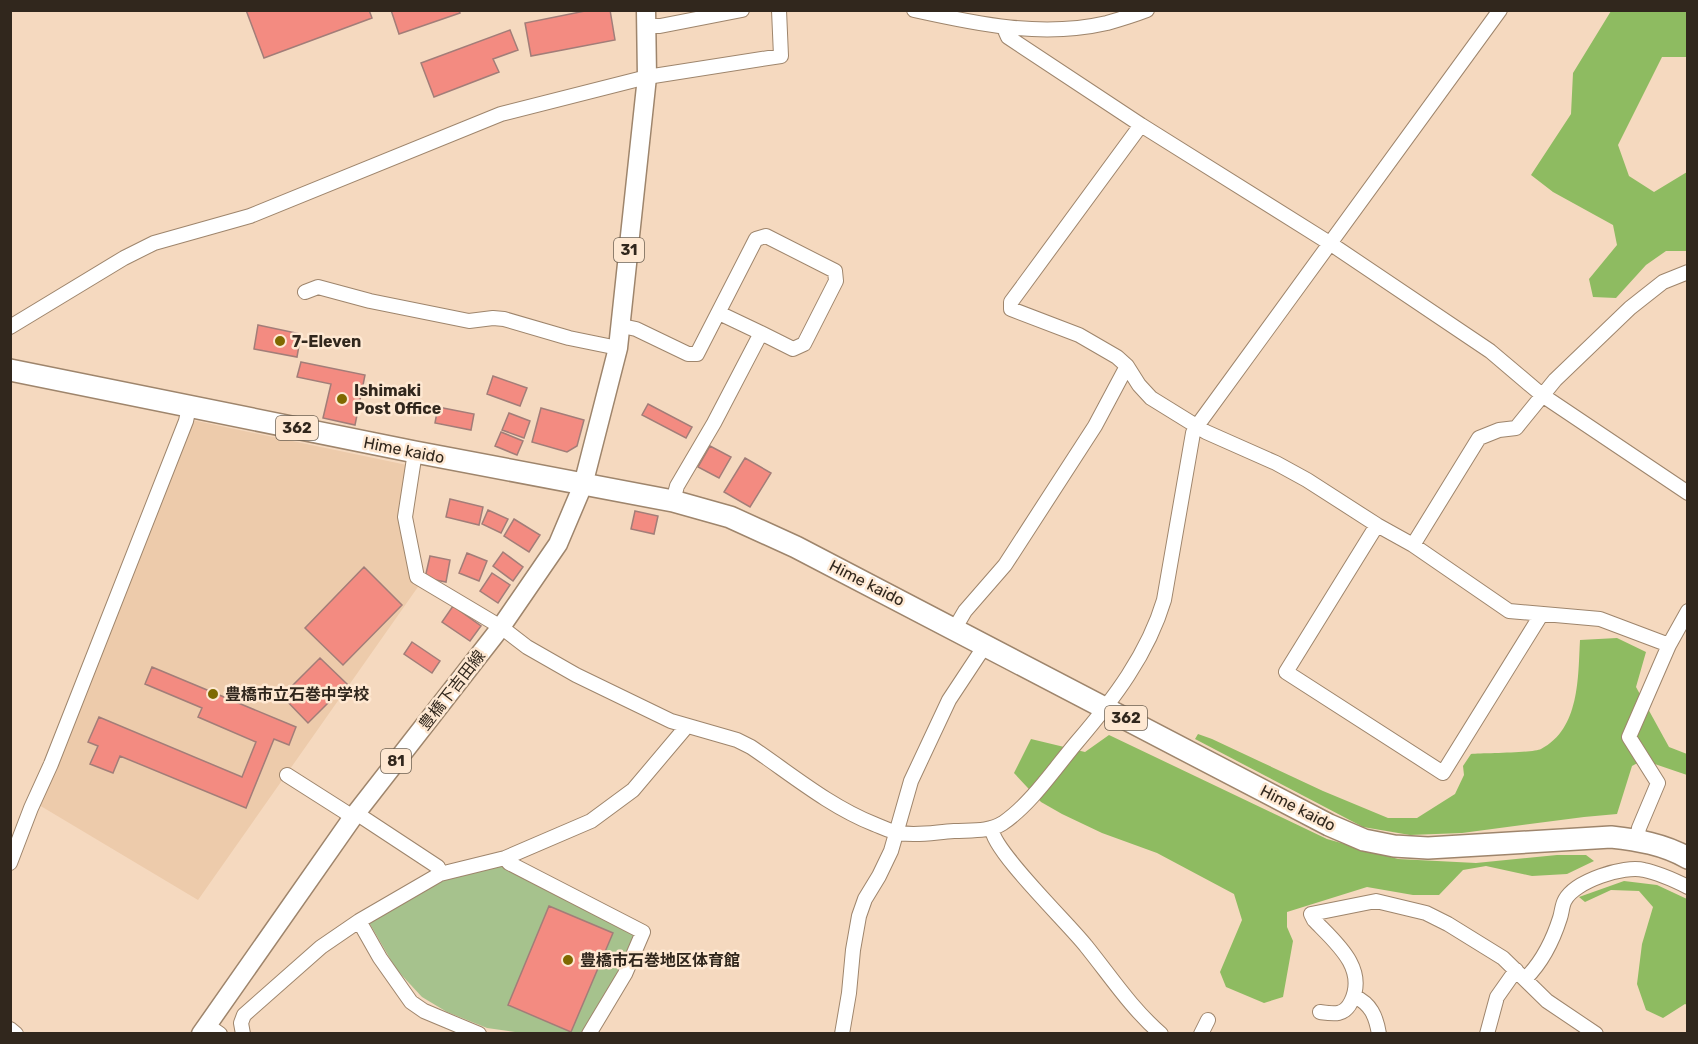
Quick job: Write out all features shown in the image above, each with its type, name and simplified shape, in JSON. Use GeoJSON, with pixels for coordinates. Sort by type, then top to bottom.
{"type":"FeatureCollection","features":[{"type":"Feature","properties":{"kind":"highway","name":"Hime kaido"},"geometry":{"type":"LineString","coordinates":[[10,370],[415,452],[673,501],[730,517],[796,547],[955,628],[1329,825],[1364,840],[1394,846],[1428,848],[1579,837],[1611,837],[1656,844],[1688,858]]}},
{"type":"Feature","properties":{"kind":"main road","name":"31"},"geometry":{"type":"LineString","coordinates":[[583,485],[622,326],[647,76],[646,18]]}},
{"type":"Feature","properties":{"kind":"main road","name":"豊橋下吉田線"},"geometry":{"type":"LineString","coordinates":[[209,1031],[355,815],[501,627],[558,544],[583,485]]}},
{"type":"Feature","properties":{"kind":"street"},"geometry":{"type":"LineString","coordinates":[[646,18],[660,26],[742,10]]}},
{"type":"Feature","properties":{"kind":"street"},"geometry":{"type":"LineString","coordinates":[[10,327],[124,258],[154,243],[250,216],[501,114],[647,76],[781,56],[779,10]]}},
{"type":"Feature","properties":{"kind":"street"},"geometry":{"type":"LineString","coordinates":[[914,10],[1004,28],[1067,28],[1106,23],[1147,10]]}},
{"type":"Feature","properties":{"kind":"street"},"geometry":{"type":"LineString","coordinates":[[1098,10],[1106,23]]}},
{"type":"Feature","properties":{"kind":"street"},"geometry":{"type":"LineString","coordinates":[[415,452],[405,517],[417,577],[501,627],[527,648],[576,675],[671,721],[737,740],[751,747],[832,803],[865,820],[897,833],[914,835],[992,829],[1004,822],[1031,797],[1106,708],[1124,682],[1158,621],[1164,600],[1193,433],[1197,426],[1500,10]]}},
{"type":"Feature","properties":{"kind":"street"},"geometry":{"type":"LineString","coordinates":[[1004,28],[1008,37],[1141,125],[1331,244],[1490,351],[1542,395],[1688,493]]}},
{"type":"Feature","properties":{"kind":"street"},"geometry":{"type":"LineString","coordinates":[[1141,125],[1011,302],[1011,309],[1079,335],[1117,357],[1127,366],[1138,385],[1151,398],[1197,426],[1307,480],[1413,545],[1509,610],[1541,615],[1600,619],[1669,645]]}},
{"type":"Feature","properties":{"kind":"street"},"geometry":{"type":"LineString","coordinates":[[622,326],[636,329],[688,354],[697,354],[756,239],[766,236],[835,271],[836,280],[804,344],[794,349],[719,313]]}},
{"type":"Feature","properties":{"kind":"street"},"geometry":{"type":"LineString","coordinates":[[1413,545],[1479,438],[1498,430],[1516,428],[1542,395],[1630,308],[1663,282],[1688,272]]}},
{"type":"Feature","properties":{"kind":"street"},"geometry":{"type":"LineString","coordinates":[[305,292],[318,287],[370,301],[469,321],[504,319],[569,338],[618,348]]}},
{"type":"Feature","properties":{"kind":"street"},"geometry":{"type":"LineString","coordinates":[[673,501],[677,486],[714,423],[761,333]]}},
{"type":"Feature","properties":{"kind":"street"},"geometry":{"type":"LineString","coordinates":[[955,628],[965,611],[1005,565],[1095,426],[1127,366]]}},
{"type":"Feature","properties":{"kind":"street"},"geometry":{"type":"LineString","coordinates":[[10,863],[177,443],[189,406]]}},
{"type":"Feature","properties":{"kind":"street"},"geometry":{"type":"LineString","coordinates":[[1377,525],[1286,672],[1443,773],[1541,615]]}},
{"type":"Feature","properties":{"kind":"street"},"geometry":{"type":"LineString","coordinates":[[1637,840],[1639,828],[1658,783],[1629,736],[1669,645],[1688,611]]}},
{"type":"Feature","properties":{"kind":"street"},"geometry":{"type":"LineString","coordinates":[[842,1034],[859,916],[865,899],[891,851],[911,781],[949,700],[986,644]]}},
{"type":"Feature","properties":{"kind":"street"},"geometry":{"type":"LineString","coordinates":[[243,1034],[241,1023],[244,1015],[321,947],[359,921],[440,874],[505,858],[591,821],[633,790],[687,726]]}},
{"type":"Feature","properties":{"kind":"street"},"geometry":{"type":"LineString","coordinates":[[287,775],[438,867],[440,874]]}},
{"type":"Feature","properties":{"kind":"street"},"geometry":{"type":"LineString","coordinates":[[992,829],[998,846],[1050,908],[1086,946],[1132,1006],[1158,1033]]}},
{"type":"Feature","properties":{"kind":"street"},"geometry":{"type":"LineString","coordinates":[[505,858],[509,863],[643,932],[625,974],[589,1034]]}},
{"type":"Feature","properties":{"kind":"street"},"geometry":{"type":"LineString","coordinates":[[1487,1034],[1497,997],[1521,974],[1535,969],[1550,944],[1564,901],[1571,891],[1583,883],[1628,868],[1643,869],[1688,887]]}},
{"type":"Feature","properties":{"kind":"street"},"geometry":{"type":"LineString","coordinates":[[1320,1012],[1338,1015],[1347,1010],[1354,996],[1357,977],[1353,966],[1340,947],[1311,914],[1376,901],[1426,913],[1448,924],[1503,958],[1547,1001],[1596,1034]]}},
{"type":"Feature","properties":{"kind":"street"},"geometry":{"type":"LineString","coordinates":[[359,921],[380,958],[411,1002],[424,1011],[479,1034]]}},
{"type":"Feature","properties":{"kind":"street"},"geometry":{"type":"LineString","coordinates":[[1354,996],[1372,1010],[1376,1017],[1379,1034]]}},
{"type":"Feature","properties":{"kind":"street"},"geometry":{"type":"LineString","coordinates":[[1201,1034],[1208,1020]]}},
{"type":"Feature","properties":{"kind":"street"},"geometry":{"type":"LineString","coordinates":[[439,1034],[446,1021]]}},
{"type":"Feature","properties":{"kind":"street"},"geometry":{"type":"LineString","coordinates":[[10,1029],[16,1034]]}},
{"type":"Feature","properties":{"kind":"shaded area","name":"豊橋市立石巻中学校"},"geometry":{"type":"Polygon","coordinates":[[[192,420],[407,465],[399,514],[410,579],[420,584],[198,900],[39,805],[192,420]]]}},
{"type":"Feature","properties":{"kind":"green space"},"geometry":{"type":"Polygon","coordinates":[[[1611,11],[1688,11],[1687,57],[1662,57],[1618,145],[1629,176],[1654,192],[1687,172],[1687,251],[1666,251],[1646,265],[1616,298],[1593,297],[1589,279],[1617,245],[1613,225],[1553,192],[1531,175],[1571,114],[1573,73],[1611,11]]]}},
{"type":"Feature","properties":{"kind":"green space"},"geometry":{"type":"Polygon","coordinates":[[[1617,638],[1646,652],[1636,687],[1669,747],[1687,754],[1687,775],[1643,760],[1632,766],[1617,814],[1462,833],[1410,835],[1363,827],[1195,739],[1198,734],[1212,739],[1323,791],[1388,818],[1417,818],[1455,794],[1464,775],[1463,766],[1471,754],[1536,750],[1554,740],[1563,729],[1574,701],[1579,670],[1580,640],[1617,638]]]}},
{"type":"Feature","properties":{"kind":"green space"},"geometry":{"type":"Polygon","coordinates":[[[1109,735],[1327,839],[1398,859],[1476,863],[1557,855],[1586,855],[1594,861],[1567,874],[1532,876],[1486,866],[1463,870],[1439,895],[1413,895],[1367,887],[1287,912],[1287,927],[1293,941],[1283,997],[1264,1003],[1226,987],[1220,972],[1242,920],[1234,894],[1157,853],[1102,833],[1062,814],[1041,802],[1014,773],[1031,739],[1085,752],[1109,735]]]}},
{"type":"Feature","properties":{"kind":"green space"},"geometry":{"type":"Polygon","coordinates":[[[502,863],[637,934],[621,972],[581,1033],[522,1033],[487,1028],[447,1012],[422,997],[396,969],[367,919],[445,875],[502,863]]]}},
{"type":"Feature","properties":{"kind":"green space"},"geometry":{"type":"Polygon","coordinates":[[[1624,881],[1657,885],[1687,899],[1687,1005],[1685,1004],[1663,1018],[1646,1010],[1637,984],[1642,944],[1653,907],[1639,891],[1611,890],[1585,902],[1579,897],[1624,881]]]}},
{"type":"Feature","properties":{"kind":"building"},"geometry":{"type":"Polygon","coordinates":[[[246,10],[369,10],[372,18],[264,58],[246,10]]]}},
{"type":"Feature","properties":{"kind":"building"},"geometry":{"type":"Polygon","coordinates":[[[391,10],[459,10],[460,13],[399,34],[391,10]]]}},
{"type":"Feature","properties":{"kind":"building"},"geometry":{"type":"Polygon","coordinates":[[[590,10],[610,10],[615,40],[531,56],[525,23],[590,10]]]}},
{"type":"Feature","properties":{"kind":"building"},"geometry":{"type":"Polygon","coordinates":[[[510,30],[518,50],[493,59],[499,72],[434,97],[421,63],[510,30]]]}},
{"type":"Feature","properties":{"kind":"building"},"geometry":{"type":"Polygon","coordinates":[[[258,325],[301,334],[297,357],[254,349],[258,325]]]}},
{"type":"Feature","properties":{"kind":"building"},"geometry":{"type":"Polygon","coordinates":[[[301,362],[365,375],[355,425],[323,418],[331,384],[297,377],[301,362]]]}},
{"type":"Feature","properties":{"kind":"building"},"geometry":{"type":"Polygon","coordinates":[[[493,376],[527,388],[520,406],[487,394],[493,376]]]}},
{"type":"Feature","properties":{"kind":"building"},"geometry":{"type":"Polygon","coordinates":[[[648,404],[692,427],[686,438],[642,415],[648,404]]]}},
{"type":"Feature","properties":{"kind":"building"},"geometry":{"type":"Polygon","coordinates":[[[438,407],[474,414],[471,430],[435,423],[438,407]]]}},
{"type":"Feature","properties":{"kind":"building"},"geometry":{"type":"Polygon","coordinates":[[[541,408],[584,420],[577,446],[567,452],[532,442],[541,408]]]}},
{"type":"Feature","properties":{"kind":"building"},"geometry":{"type":"Polygon","coordinates":[[[509,413],[530,421],[524,438],[502,430],[509,413]]]}},
{"type":"Feature","properties":{"kind":"building"},"geometry":{"type":"Polygon","coordinates":[[[501,432],[523,441],[517,455],[495,446],[501,432]]]}},
{"type":"Feature","properties":{"kind":"building"},"geometry":{"type":"Polygon","coordinates":[[[710,446],[731,457],[719,478],[698,467],[710,446]]]}},
{"type":"Feature","properties":{"kind":"building"},"geometry":{"type":"Polygon","coordinates":[[[745,458],[771,473],[750,507],[724,492],[745,458]]]}},
{"type":"Feature","properties":{"kind":"building"},"geometry":{"type":"Polygon","coordinates":[[[450,499],[483,507],[479,525],[446,517],[450,499]]]}},
{"type":"Feature","properties":{"kind":"building"},"geometry":{"type":"Polygon","coordinates":[[[488,510],[508,519],[501,533],[482,524],[488,510]]]}},
{"type":"Feature","properties":{"kind":"building"},"geometry":{"type":"Polygon","coordinates":[[[635,511],[658,516],[654,534],[631,529],[635,511]]]}},
{"type":"Feature","properties":{"kind":"building"},"geometry":{"type":"Polygon","coordinates":[[[514,519],[540,535],[529,552],[504,536],[514,519]]]}},
{"type":"Feature","properties":{"kind":"building"},"geometry":{"type":"Polygon","coordinates":[[[503,552],[523,567],[513,581],[493,566],[503,552]]]}},
{"type":"Feature","properties":{"kind":"building"},"geometry":{"type":"Polygon","coordinates":[[[467,553],[487,561],[479,581],[459,573],[467,553]]]}},
{"type":"Feature","properties":{"kind":"building"},"geometry":{"type":"Polygon","coordinates":[[[430,556],[450,560],[446,582],[425,578],[430,556]]]}},
{"type":"Feature","properties":{"kind":"building"},"geometry":{"type":"Polygon","coordinates":[[[364,567],[402,605],[343,665],[305,628],[364,567]]]}},
{"type":"Feature","properties":{"kind":"building"},"geometry":{"type":"Polygon","coordinates":[[[492,573],[510,585],[498,603],[480,591],[492,573]]]}},
{"type":"Feature","properties":{"kind":"building"},"geometry":{"type":"Polygon","coordinates":[[[453,606],[481,626],[470,641],[442,622],[453,606]]]}},
{"type":"Feature","properties":{"kind":"building"},"geometry":{"type":"Polygon","coordinates":[[[412,642],[440,661],[432,673],[404,654],[412,642]]]}},
{"type":"Feature","properties":{"kind":"building"},"geometry":{"type":"Polygon","coordinates":[[[320,658],[347,684],[308,723],[282,696],[320,658]]]}},
{"type":"Feature","properties":{"kind":"building"},"geometry":{"type":"Polygon","coordinates":[[[152,667],[296,727],[289,745],[274,739],[246,808],[120,756],[113,773],[90,764],[98,746],[88,742],[99,717],[242,777],[256,742],[198,717],[202,708],[145,684],[152,667]]]}},
{"type":"Feature","properties":{"kind":"building"},"geometry":{"type":"Polygon","coordinates":[[[549,906],[613,933],[571,1032],[508,1005],[549,906]]]}},
{"type":"Feature","properties":{"kind":"place","name":"7-Eleven"},"geometry":{"type":"Point","coordinates":[280,341]}},
{"type":"Feature","properties":{"kind":"place","name":"Ishimaki Post Office"},"geometry":{"type":"Point","coordinates":[342,399]}},
{"type":"Feature","properties":{"kind":"place","name":"豊橋市立石巻中学校"},"geometry":{"type":"Point","coordinates":[213,694]}},
{"type":"Feature","properties":{"kind":"place","name":"豊橋市石巻地区体育館"},"geometry":{"type":"Point","coordinates":[568,960]}}]}
